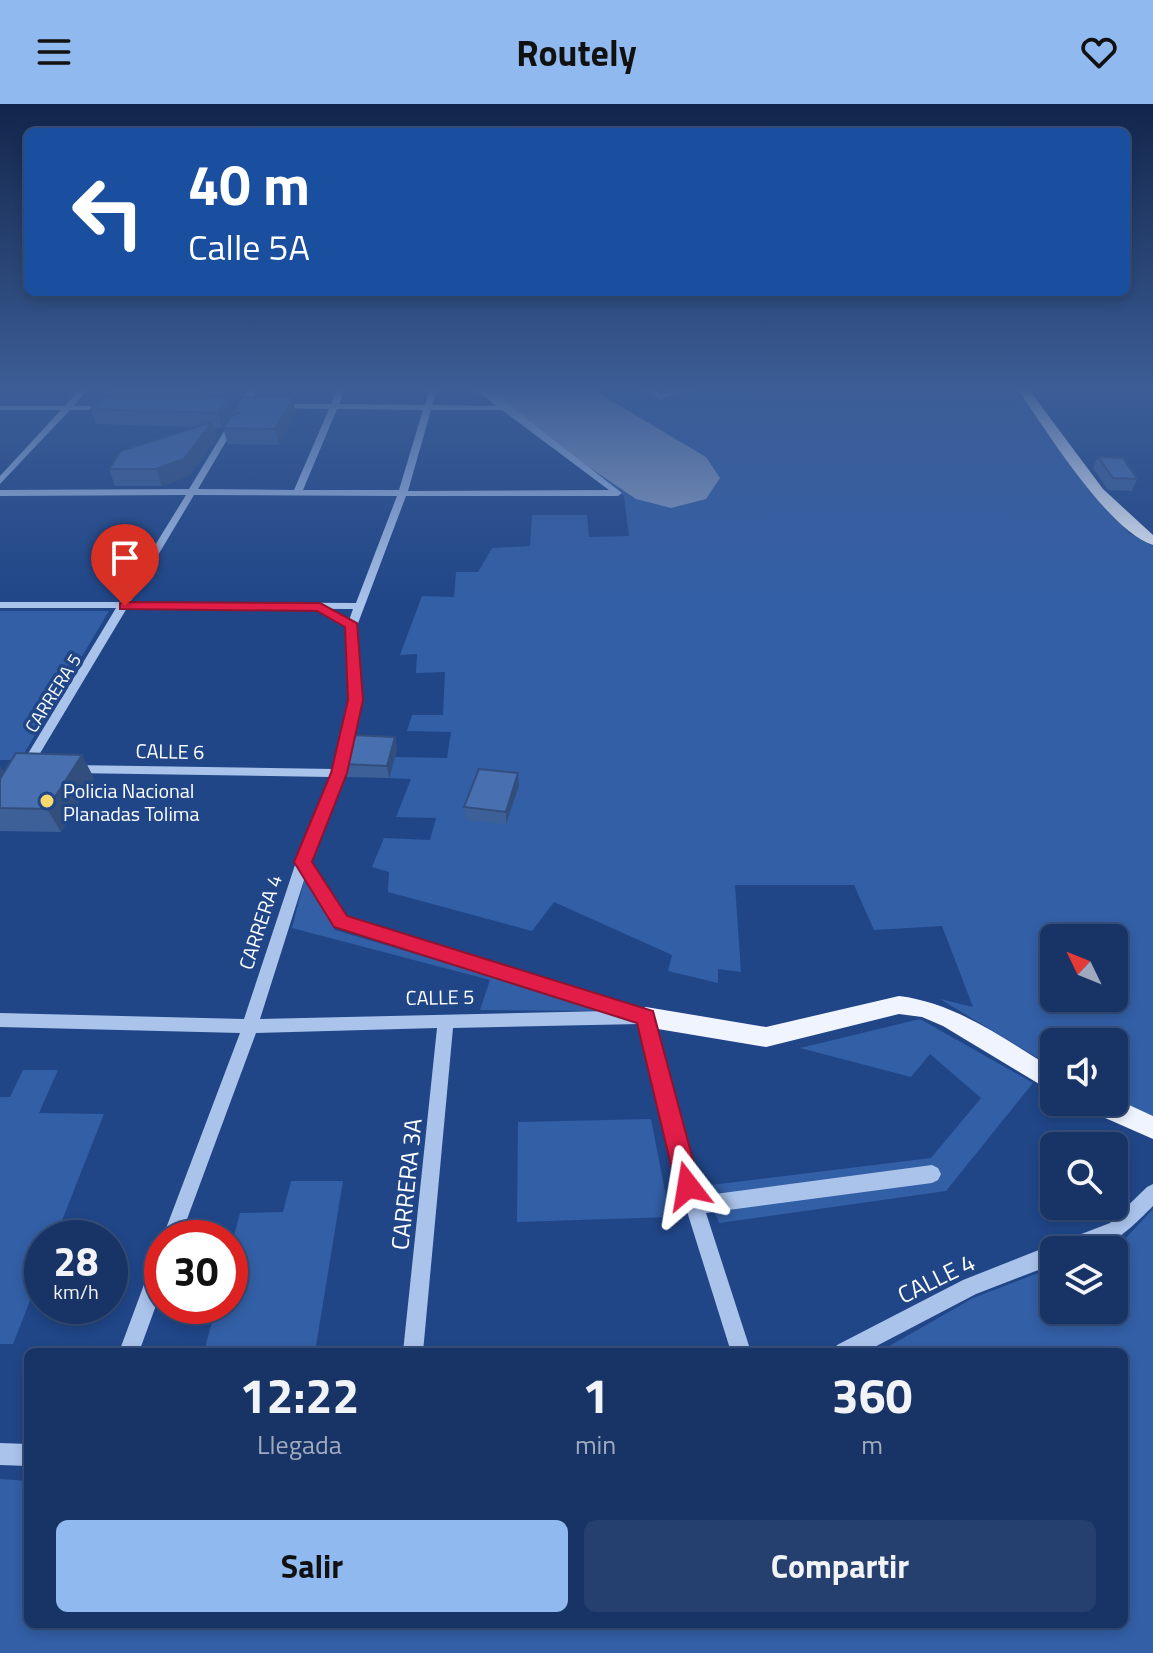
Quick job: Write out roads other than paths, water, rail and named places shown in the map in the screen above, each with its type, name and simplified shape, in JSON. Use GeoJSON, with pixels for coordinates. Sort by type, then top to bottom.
{"type":"FeatureCollection","features":[{"type":"Feature","properties":{"kind":"main road"},"geometry":{"type":"LineString","coordinates":[[1076,459],[1100,491],[1142,534],[1153,541]]}},
{"type":"Feature","properties":{"kind":"main road","name":"CALLE 5"},"geometry":{"type":"LineString","coordinates":[[646,1017],[766,1037],[899,1005],[924,1008],[951,1019],[1040,1073]]}},
{"type":"Feature","properties":{"kind":"main road"},"geometry":{"type":"LineString","coordinates":[[1127,1116],[1153,1128]]}},
{"type":"Feature","properties":{"kind":"street"},"geometry":{"type":"LineString","coordinates":[[0,481],[21,459]]}},
{"type":"Feature","properties":{"kind":"street","name":"CARRERA 5"},"geometry":{"type":"LineString","coordinates":[[41,769],[18,773],[125,606],[213,459]]}},
{"type":"Feature","properties":{"kind":"street"},"geometry":{"type":"LineString","coordinates":[[297,493],[311,459]]}},
{"type":"Feature","properties":{"kind":"street","name":"CARRERA 4"},"geometry":{"type":"LineString","coordinates":[[178,1220],[250,1026],[303,862],[339,773],[355,700],[352,626],[402,495],[412,459]]}},
{"type":"Feature","properties":{"kind":"street"},"geometry":{"type":"LineString","coordinates":[[0,493],[194,490],[402,495],[618,493],[574,459]]}},
{"type":"Feature","properties":{"kind":"street"},"geometry":{"type":"LineString","coordinates":[[0,605],[360,606]]}},
{"type":"Feature","properties":{"kind":"street"},"geometry":{"type":"LineString","coordinates":[[320,607],[352,626]]}},
{"type":"Feature","properties":{"kind":"street","name":"CALLE 6"},"geometry":{"type":"LineString","coordinates":[[56,769],[339,773]]}},
{"type":"Feature","properties":{"kind":"street"},"geometry":{"type":"LineString","coordinates":[[303,862],[340,922],[646,1017],[694,1206],[740,1348]]}},
{"type":"Feature","properties":{"kind":"street","name":"CALLE 5"},"geometry":{"type":"LineString","coordinates":[[0,1020],[250,1026],[646,1017]]}},
{"type":"Feature","properties":{"kind":"street","name":"CARRERA 3A"},"geometry":{"type":"LineString","coordinates":[[413,1348],[446,1021]]}},
{"type":"Feature","properties":{"kind":"street"},"geometry":{"type":"LineString","coordinates":[[694,1206],[932,1174]]}},
{"type":"Feature","properties":{"kind":"street"},"geometry":{"type":"LineString","coordinates":[[1101,1236],[1116,1230],[1153,1193]]}},
{"type":"Feature","properties":{"kind":"street","name":"CALLE 4"},"geometry":{"type":"LineString","coordinates":[[852,1348],[970,1287],[1040,1260]]}},
{"type":"Feature","properties":{"kind":"street"},"geometry":{"type":"LineString","coordinates":[[130,1348],[144,1311]]}},
{"type":"Feature","properties":{"kind":"street"},"geometry":{"type":"LineString","coordinates":[[0,1454],[24,1455]]}},
{"type":"Feature","properties":{"kind":"place","name":"Policia Nacional Planadas Tolima"},"geometry":{"type":"Point","coordinates":[47,801]}}]}
